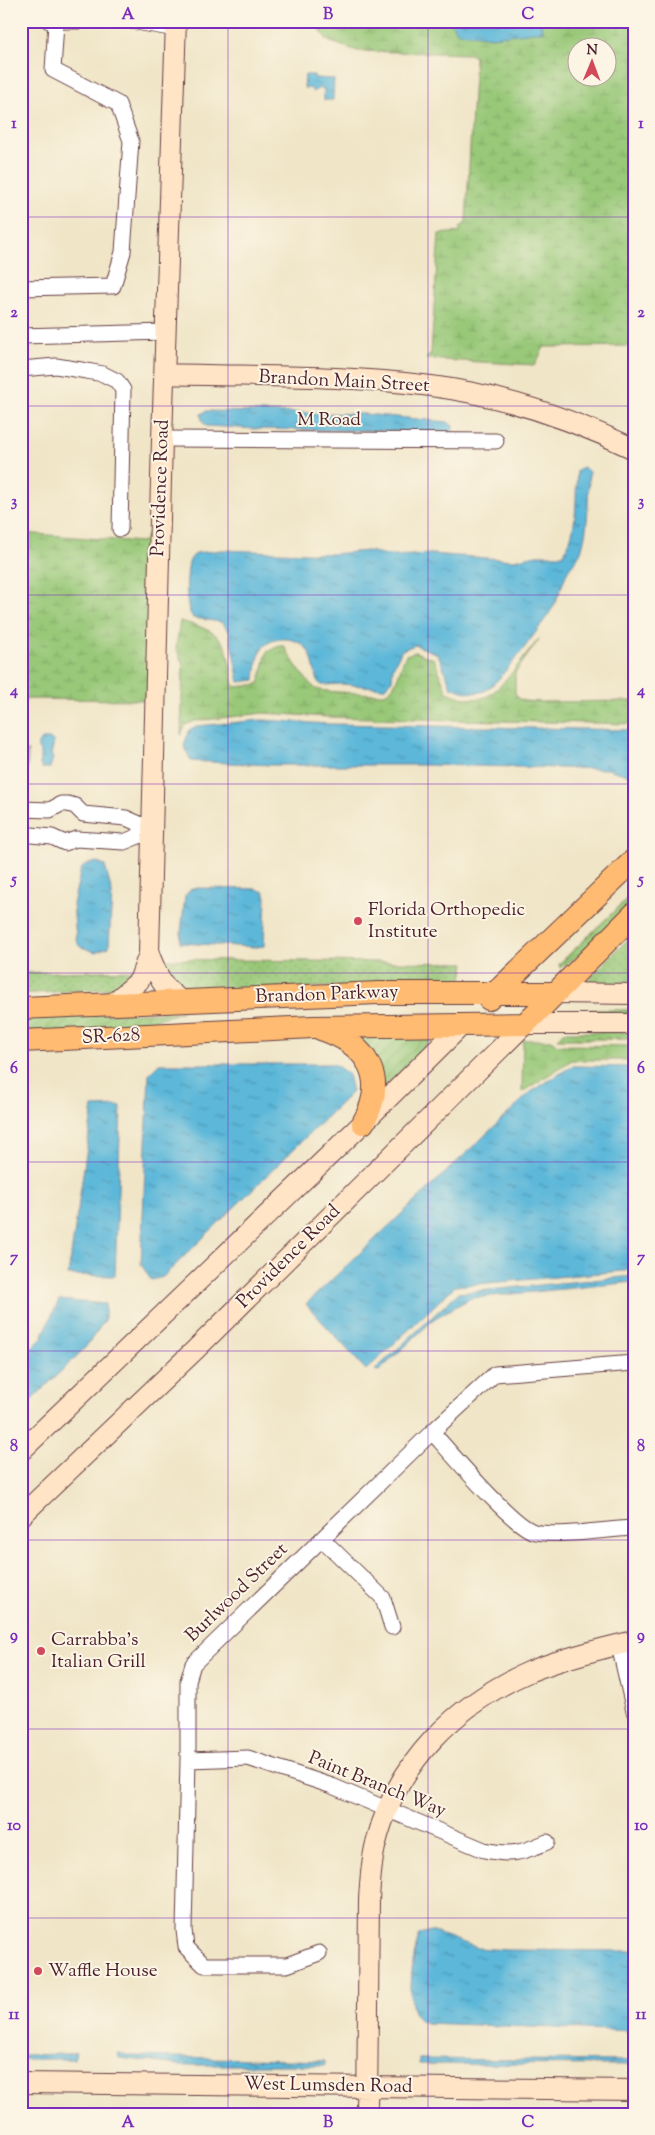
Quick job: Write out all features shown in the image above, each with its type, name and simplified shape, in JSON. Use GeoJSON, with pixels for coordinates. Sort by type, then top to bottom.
{"type":"FeatureCollection","features":[{"type":"Feature","properties":{"kind":"main road"},"geometry":{"type":"LineString","coordinates":[[463,1024],[634,860]]}},
{"type":"Feature","properties":{"kind":"main road","name":"Providence Road"},"geometry":{"type":"LineString","coordinates":[[525,1024],[634,914]]}},
{"type":"Feature","properties":{"kind":"main road","name":"Brandon Parkway"},"geometry":{"type":"LineString","coordinates":[[21,1008],[378,993],[496,992],[554,994]]}},
{"type":"Feature","properties":{"kind":"main road","name":"Brandon Parkway"},"geometry":{"type":"LineString","coordinates":[[201,1032],[313,1027],[525,1024]]}},
{"type":"Feature","properties":{"kind":"main road"},"geometry":{"type":"LineString","coordinates":[[313,1027],[335,1034],[348,1042],[361,1051],[369,1062],[374,1083],[374,1095],[369,1114],[363,1123]]}},
{"type":"Feature","properties":{"kind":"main road","name":"SR-628"},"geometry":{"type":"LineString","coordinates":[[21,1041],[201,1032]]}},
{"type":"Feature","properties":{"kind":"street"},"geometry":{"type":"LineString","coordinates":[[21,288],[112,286],[123,252],[131,141],[118,104],[53,70],[52,22],[79,21]]}},
{"type":"Feature","properties":{"kind":"street"},"geometry":{"type":"LineString","coordinates":[[131,21],[176,25]]}},
{"type":"Feature","properties":{"kind":"street","name":"Providence Road"},"geometry":{"type":"LineString","coordinates":[[112,1004],[139,981],[149,954],[162,440],[176,25]]}},
{"type":"Feature","properties":{"kind":"street"},"geometry":{"type":"LineString","coordinates":[[21,336],[166,332]]}},
{"type":"Feature","properties":{"kind":"street"},"geometry":{"type":"LineString","coordinates":[[21,369],[56,366],[81,370],[103,374],[117,381],[120,385],[123,390],[120,529]]}},
{"type":"Feature","properties":{"kind":"street","name":"Brandon Main Street"},"geometry":{"type":"LineString","coordinates":[[165,374],[380,380],[432,386],[484,395],[528,407],[571,422],[634,449]]}},
{"type":"Feature","properties":{"kind":"street","name":"M Road"},"geometry":{"type":"LineString","coordinates":[[162,440],[496,441]]}},
{"type":"Feature","properties":{"kind":"street"},"geometry":{"type":"LineString","coordinates":[[21,809],[50,810],[61,804],[75,806],[83,814],[85,822],[84,829],[76,840]]}},
{"type":"Feature","properties":{"kind":"street"},"geometry":{"type":"LineString","coordinates":[[50,810],[46,829],[52,837]]}},
{"type":"Feature","properties":{"kind":"street"},"geometry":{"type":"LineString","coordinates":[[83,814],[126,818],[153,830]]}},
{"type":"Feature","properties":{"kind":"street"},"geometry":{"type":"LineString","coordinates":[[21,834],[52,837],[66,843],[76,840],[124,842],[153,830]]}},
{"type":"Feature","properties":{"kind":"street","name":"Providence Road"},"geometry":{"type":"LineString","coordinates":[[149,954],[164,988],[182,1001]]}},
{"type":"Feature","properties":{"kind":"street","name":"Brandon Parkway"},"geometry":{"type":"LineString","coordinates":[[554,994],[634,994]]}},
{"type":"Feature","properties":{"kind":"street"},"geometry":{"type":"LineString","coordinates":[[21,1451],[363,1123],[463,1024]]}},
{"type":"Feature","properties":{"kind":"street","name":"Providence Road"},"geometry":{"type":"LineString","coordinates":[[21,1516],[196,1350],[525,1024]]}},
{"type":"Feature","properties":{"kind":"street","name":"Brandon Parkway"},"geometry":{"type":"LineString","coordinates":[[525,1024],[634,1024]]}},
{"type":"Feature","properties":{"kind":"street","name":"Burlwood Street"},"geometry":{"type":"LineString","coordinates":[[319,1953],[287,1965],[204,1965],[186,1947],[184,1930],[188,1681],[193,1664],[432,1432],[495,1374],[634,1363]]}},
{"type":"Feature","properties":{"kind":"street"},"geometry":{"type":"LineString","coordinates":[[432,1432],[514,1521],[533,1532],[550,1534],[634,1528]]}},
{"type":"Feature","properties":{"kind":"street"},"geometry":{"type":"LineString","coordinates":[[322,1539],[383,1598],[392,1627]]}},
{"type":"Feature","properties":{"kind":"street"},"geometry":{"type":"LineString","coordinates":[[368,2114],[369,1900],[374,1852],[388,1810],[403,1780],[419,1755],[440,1731],[467,1707],[499,1687],[533,1671],[626,1643],[634,1711]]}},
{"type":"Feature","properties":{"kind":"street","name":"Paint Branch Way"},"geometry":{"type":"LineString","coordinates":[[188,1760],[248,1758],[332,1786],[484,1850],[498,1853],[521,1853],[547,1842]]}},
{"type":"Feature","properties":{"kind":"street","name":"West Lumsden Road"},"geometry":{"type":"LineString","coordinates":[[21,2083],[634,2090]]}},
{"type":"Feature","properties":{"kind":"green space"},"geometry":{"type":"Polygon","coordinates":[[[314,21],[450,21],[543,31],[540,21],[634,21],[634,346],[544,347],[535,365],[426,359],[431,353],[439,234],[460,232],[460,227],[466,221],[475,57],[470,54],[358,51],[328,41],[314,21]]]}},
{"type":"Feature","properties":{"kind":"green space"},"geometry":{"type":"Polygon","coordinates":[[[21,533],[141,542],[145,540],[147,535],[153,536],[149,700],[21,699],[21,533]]]}},
{"type":"Feature","properties":{"kind":"green space"},"geometry":{"type":"Polygon","coordinates":[[[180,621],[207,630],[218,637],[226,648],[236,687],[259,684],[267,652],[279,646],[284,646],[294,663],[316,689],[385,694],[396,681],[406,655],[415,652],[434,659],[447,692],[474,699],[479,699],[495,691],[539,639],[515,673],[515,693],[518,698],[524,701],[542,702],[634,701],[634,724],[329,717],[263,713],[195,721],[185,725],[181,735],[183,664],[176,648],[180,621]]]}},
{"type":"Feature","properties":{"kind":"green space"},"geometry":{"type":"Polygon","coordinates":[[[21,751],[28,751],[27,783],[21,782],[21,751]]]}},
{"type":"Feature","properties":{"kind":"green space"},"geometry":{"type":"Polygon","coordinates":[[[634,892],[634,906],[588,949],[560,968],[559,964],[634,892]]]}},
{"type":"Feature","properties":{"kind":"green space"},"geometry":{"type":"Polygon","coordinates":[[[632,935],[634,984],[586,983],[586,982],[632,935]]]}},
{"type":"Feature","properties":{"kind":"green space"},"geometry":{"type":"Polygon","coordinates":[[[160,959],[465,963],[461,983],[179,991],[167,981],[160,959]]]}},
{"type":"Feature","properties":{"kind":"green space"},"geometry":{"type":"Polygon","coordinates":[[[139,970],[126,985],[115,988],[21,994],[21,973],[139,970]]]}},
{"type":"Feature","properties":{"kind":"green space"},"geometry":{"type":"Polygon","coordinates":[[[634,1010],[634,1016],[580,1016],[580,1011],[634,1010]]]}},
{"type":"Feature","properties":{"kind":"green space"},"geometry":{"type":"Polygon","coordinates":[[[182,1012],[124,1029],[21,1034],[21,1016],[182,1012]]]}},
{"type":"Feature","properties":{"kind":"green space"},"geometry":{"type":"Polygon","coordinates":[[[563,1032],[634,1032],[634,1039],[557,1039],[563,1032]]]}},
{"type":"Feature","properties":{"kind":"green space"},"geometry":{"type":"Polygon","coordinates":[[[436,1035],[384,1087],[357,1036],[436,1035]]]}},
{"type":"Feature","properties":{"kind":"green space"},"geometry":{"type":"Polygon","coordinates":[[[523,1040],[552,1040],[557,1045],[634,1046],[634,1060],[572,1060],[522,1092],[523,1040]]]}},
{"type":"Feature","properties":{"kind":"water"},"geometry":{"type":"Polygon","coordinates":[[[450,21],[540,21],[543,31],[492,37],[457,32],[450,21]]]}},
{"type":"Feature","properties":{"kind":"water"},"geometry":{"type":"Polygon","coordinates":[[[305,75],[314,75],[315,78],[334,79],[333,100],[324,100],[324,89],[319,88],[313,92],[310,88],[304,88],[305,75]]]}},
{"type":"Feature","properties":{"kind":"water"},"geometry":{"type":"Polygon","coordinates":[[[206,411],[365,414],[448,422],[453,426],[452,432],[256,429],[206,426],[201,414],[206,411]]]}},
{"type":"Feature","properties":{"kind":"water"},"geometry":{"type":"Polygon","coordinates":[[[584,467],[589,472],[588,501],[586,530],[581,551],[568,570],[552,609],[509,667],[491,687],[484,691],[472,693],[451,687],[438,654],[415,645],[402,650],[393,667],[392,680],[384,688],[342,684],[322,685],[318,682],[307,649],[297,642],[284,639],[271,641],[262,649],[255,680],[239,682],[229,631],[221,622],[193,618],[190,613],[187,599],[187,576],[189,562],[196,553],[222,550],[332,554],[367,551],[394,556],[431,554],[514,560],[536,555],[563,555],[572,535],[574,524],[577,470],[584,467]]]}},
{"type":"Feature","properties":{"kind":"water"},"geometry":{"type":"Polygon","coordinates":[[[262,720],[329,724],[634,730],[634,777],[608,769],[429,765],[271,765],[191,761],[184,746],[189,730],[197,726],[262,720]]]}},
{"type":"Feature","properties":{"kind":"water"},"geometry":{"type":"Polygon","coordinates":[[[42,739],[51,739],[54,742],[50,768],[42,768],[40,765],[38,743],[42,739]]]}},
{"type":"Feature","properties":{"kind":"water"},"geometry":{"type":"Polygon","coordinates":[[[96,862],[105,866],[112,893],[109,947],[95,952],[79,946],[76,938],[73,904],[81,869],[85,865],[96,862]]]}},
{"type":"Feature","properties":{"kind":"water"},"geometry":{"type":"Polygon","coordinates":[[[191,889],[257,889],[264,892],[266,897],[264,946],[180,943],[185,896],[191,889]]]}},
{"type":"Feature","properties":{"kind":"water"},"geometry":{"type":"Polygon","coordinates":[[[159,1064],[334,1064],[348,1074],[352,1092],[163,1277],[151,1280],[141,1264],[149,1074],[159,1064]]]}},
{"type":"Feature","properties":{"kind":"water"},"geometry":{"type":"Polygon","coordinates":[[[572,1066],[634,1067],[634,1270],[455,1286],[366,1370],[306,1304],[531,1092],[572,1066]]]}},
{"type":"Feature","properties":{"kind":"water"},"geometry":{"type":"Polygon","coordinates":[[[121,1106],[115,1276],[68,1275],[93,1107],[121,1106]]]}},
{"type":"Feature","properties":{"kind":"water"},"geometry":{"type":"Polygon","coordinates":[[[634,1276],[634,1282],[471,1298],[435,1318],[379,1371],[375,1370],[458,1293],[634,1276]]]}},
{"type":"Feature","properties":{"kind":"water"},"geometry":{"type":"Polygon","coordinates":[[[59,1300],[105,1304],[105,1320],[85,1348],[21,1410],[21,1360],[41,1339],[59,1300]]]}},
{"type":"Feature","properties":{"kind":"water"},"geometry":{"type":"Polygon","coordinates":[[[431,1931],[478,1948],[634,1951],[634,2031],[426,2023],[417,2017],[413,2009],[411,1988],[417,1942],[420,1934],[431,1931]]]}},
{"type":"Feature","properties":{"kind":"water"},"geometry":{"type":"Polygon","coordinates":[[[76,2052],[74,2059],[21,2059],[21,2055],[67,2054],[76,2052]]]}},
{"type":"Feature","properties":{"kind":"water"},"geometry":{"type":"Polygon","coordinates":[[[117,2053],[133,2056],[325,2061],[325,2065],[179,2065],[119,2058],[117,2053]]]}},
{"type":"Feature","properties":{"kind":"water"},"geometry":{"type":"Polygon","coordinates":[[[419,2059],[634,2061],[634,2065],[419,2064],[419,2059]]]}},
{"type":"Feature","properties":{"kind":"place","name":"Florida Orthopedic Institute"},"geometry":{"type":"Point","coordinates":[358,921]}},
{"type":"Feature","properties":{"kind":"place","name":"Carrabba's Italian Grill"},"geometry":{"type":"Point","coordinates":[41,1651]}},
{"type":"Feature","properties":{"kind":"place","name":"Waffle House"},"geometry":{"type":"Point","coordinates":[38,1971]}}]}
